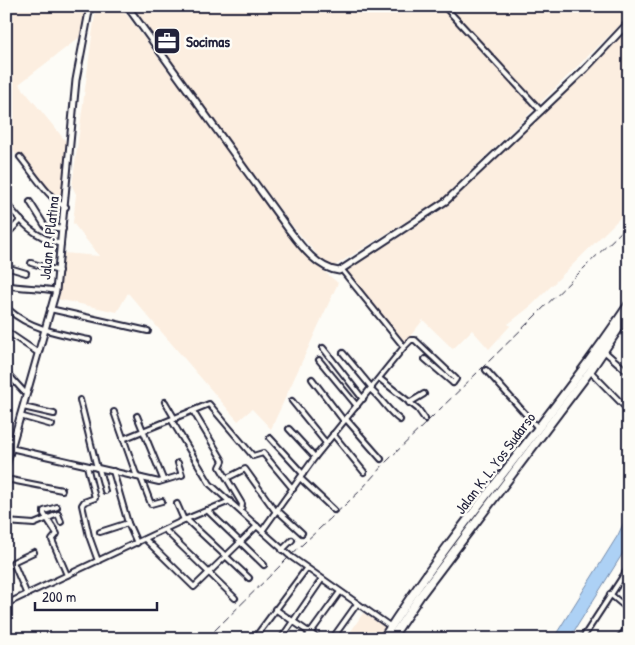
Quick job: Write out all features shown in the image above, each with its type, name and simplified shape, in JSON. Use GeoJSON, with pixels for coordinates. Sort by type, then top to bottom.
{"type":"FeatureCollection","features":[{"type":"Feature","properties":{"kind":"highway","name":"Jalan K. L. Yos Sudarso"},"geometry":{"type":"LineString","coordinates":[[391,639],[420,596],[588,370],[629,304]]}},
{"type":"Feature","properties":{"kind":"highway","name":"Jalan K. L. Yos Sudarso"},"geometry":{"type":"LineString","coordinates":[[383,639],[539,429],[604,352],[629,313]]}},
{"type":"Feature","properties":{"kind":"street","name":"Jalan P. Platina"},"geometry":{"type":"LineString","coordinates":[[6,466],[9,448],[23,407],[56,291],[66,207],[75,89],[90,6]]}},
{"type":"Feature","properties":{"kind":"street"},"geometry":{"type":"LineString","coordinates":[[127,6],[294,238],[323,266],[334,271],[342,270],[446,201],[585,69],[629,22]]}},
{"type":"Feature","properties":{"kind":"street"},"geometry":{"type":"LineString","coordinates":[[444,6],[540,111]]}},
{"type":"Feature","properties":{"kind":"street"},"geometry":{"type":"LineString","coordinates":[[20,157],[53,197],[66,207]]}},
{"type":"Feature","properties":{"kind":"street"},"geometry":{"type":"LineString","coordinates":[[30,202],[45,226],[63,229]]}},
{"type":"Feature","properties":{"kind":"street"},"geometry":{"type":"LineString","coordinates":[[6,203],[21,220],[44,240],[61,244]]}},
{"type":"Feature","properties":{"kind":"street"},"geometry":{"type":"LineString","coordinates":[[6,235],[21,220]]}},
{"type":"Feature","properties":{"kind":"street"},"geometry":{"type":"LineString","coordinates":[[31,263],[59,271]]}},
{"type":"Feature","properties":{"kind":"street"},"geometry":{"type":"LineString","coordinates":[[6,267],[26,273]]}},
{"type":"Feature","properties":{"kind":"street"},"geometry":{"type":"LineString","coordinates":[[342,270],[404,347]]}},
{"type":"Feature","properties":{"kind":"street"},"geometry":{"type":"LineString","coordinates":[[6,285],[24,288],[35,286],[56,291]]}},
{"type":"Feature","properties":{"kind":"street"},"geometry":{"type":"LineString","coordinates":[[50,309],[148,330]]}},
{"type":"Feature","properties":{"kind":"street"},"geometry":{"type":"LineString","coordinates":[[9,310],[18,318],[44,330],[89,340]]}},
{"type":"Feature","properties":{"kind":"street"},"geometry":{"type":"LineString","coordinates":[[6,331],[38,352]]}},
{"type":"Feature","properties":{"kind":"street"},"geometry":{"type":"LineString","coordinates":[[262,531],[315,457],[411,340],[415,340],[456,380],[453,383],[425,359]]}},
{"type":"Feature","properties":{"kind":"street"},"geometry":{"type":"LineString","coordinates":[[323,348],[363,399]]}},
{"type":"Feature","properties":{"kind":"street"},"geometry":{"type":"LineString","coordinates":[[604,352],[629,373]]}},
{"type":"Feature","properties":{"kind":"street"},"geometry":{"type":"LineString","coordinates":[[343,354],[382,400],[385,408],[400,420]]}},
{"type":"Feature","properties":{"kind":"street"},"geometry":{"type":"LineString","coordinates":[[319,360],[357,406]]}},
{"type":"Feature","properties":{"kind":"street"},"geometry":{"type":"LineString","coordinates":[[486,370],[539,429]]}},
{"type":"Feature","properties":{"kind":"street"},"geometry":{"type":"LineString","coordinates":[[588,370],[629,411]]}},
{"type":"Feature","properties":{"kind":"street"},"geometry":{"type":"LineString","coordinates":[[6,372],[26,394]]}},
{"type":"Feature","properties":{"kind":"street"},"geometry":{"type":"LineString","coordinates":[[312,379],[345,420],[381,459]]}},
{"type":"Feature","properties":{"kind":"street"},"geometry":{"type":"LineString","coordinates":[[380,379],[418,409],[425,419]]}},
{"type":"Feature","properties":{"kind":"street"},"geometry":{"type":"LineString","coordinates":[[410,403],[424,394]]}},
{"type":"Feature","properties":{"kind":"street"},"geometry":{"type":"LineString","coordinates":[[80,400],[106,492]]}},
{"type":"Feature","properties":{"kind":"street"},"geometry":{"type":"LineString","coordinates":[[292,401],[326,443]]}},
{"type":"Feature","properties":{"kind":"street"},"geometry":{"type":"LineString","coordinates":[[165,402],[206,479],[282,550],[306,569],[391,627]]}},
{"type":"Feature","properties":{"kind":"street"},"geometry":{"type":"LineString","coordinates":[[123,439],[173,420],[207,404],[211,405],[253,456],[263,453],[293,489]]}},
{"type":"Feature","properties":{"kind":"street"},"geometry":{"type":"LineString","coordinates":[[23,407],[54,414]]}},
{"type":"Feature","properties":{"kind":"street"},"geometry":{"type":"LineString","coordinates":[[193,411],[223,461],[220,467],[242,504],[241,511]]}},
{"type":"Feature","properties":{"kind":"street"},"geometry":{"type":"LineString","coordinates":[[114,412],[123,439],[151,504],[162,501]]}},
{"type":"Feature","properties":{"kind":"street"},"geometry":{"type":"LineString","coordinates":[[20,416],[52,425]]}},
{"type":"Feature","properties":{"kind":"street"},"geometry":{"type":"LineString","coordinates":[[137,416],[163,480]]}},
{"type":"Feature","properties":{"kind":"street"},"geometry":{"type":"LineString","coordinates":[[289,429],[315,457]]}},
{"type":"Feature","properties":{"kind":"street"},"geometry":{"type":"LineString","coordinates":[[333,434],[364,472]]}},
{"type":"Feature","properties":{"kind":"street"},"geometry":{"type":"LineString","coordinates":[[270,438],[334,510]]}},
{"type":"Feature","properties":{"kind":"street"},"geometry":{"type":"LineString","coordinates":[[9,448],[159,482],[182,475],[178,463]]}},
{"type":"Feature","properties":{"kind":"street"},"geometry":{"type":"LineString","coordinates":[[88,466],[94,498],[84,502],[82,505],[89,536],[98,561]]}},
{"type":"Feature","properties":{"kind":"street"},"geometry":{"type":"LineString","coordinates":[[227,478],[245,469],[276,511],[302,533]]}},
{"type":"Feature","properties":{"kind":"street"},"geometry":{"type":"LineString","coordinates":[[113,471],[128,522],[137,543]]}},
{"type":"Feature","properties":{"kind":"street"},"geometry":{"type":"LineString","coordinates":[[6,479],[62,490]]}},
{"type":"Feature","properties":{"kind":"street"},"geometry":{"type":"LineString","coordinates":[[6,604],[185,520],[230,501]]}},
{"type":"Feature","properties":{"kind":"street"},"geometry":{"type":"LineString","coordinates":[[176,504],[185,520],[249,578]]}},
{"type":"Feature","properties":{"kind":"street"},"geometry":{"type":"LineString","coordinates":[[57,507],[44,511],[46,520],[57,534],[52,540],[67,575]]}},
{"type":"Feature","properties":{"kind":"street"},"geometry":{"type":"LineString","coordinates":[[207,510],[264,565]]}},
{"type":"Feature","properties":{"kind":"street"},"geometry":{"type":"LineString","coordinates":[[6,522],[34,524],[58,514],[61,522]]}},
{"type":"Feature","properties":{"kind":"street"},"geometry":{"type":"LineString","coordinates":[[100,532],[128,522]]}},
{"type":"Feature","properties":{"kind":"street"},"geometry":{"type":"LineString","coordinates":[[145,539],[194,587],[256,526]]}},
{"type":"Feature","properties":{"kind":"street"},"geometry":{"type":"LineString","coordinates":[[164,530],[235,598]]}},
{"type":"Feature","properties":{"kind":"street"},"geometry":{"type":"LineString","coordinates":[[282,550],[292,540]]}},
{"type":"Feature","properties":{"kind":"street"},"geometry":{"type":"LineString","coordinates":[[27,595],[13,562],[34,552]]}},
{"type":"Feature","properties":{"kind":"street"},"geometry":{"type":"LineString","coordinates":[[582,639],[629,567]]}},
{"type":"Feature","properties":{"kind":"street"},"geometry":{"type":"LineString","coordinates":[[254,639],[306,569]]}},
{"type":"Feature","properties":{"kind":"street"},"geometry":{"type":"LineString","coordinates":[[622,578],[629,584]]}},
{"type":"Feature","properties":{"kind":"street"},"geometry":{"type":"LineString","coordinates":[[281,639],[322,579]]}},
{"type":"Feature","properties":{"kind":"street"},"geometry":{"type":"LineString","coordinates":[[306,639],[340,592]]}},
{"type":"Feature","properties":{"kind":"street"},"geometry":{"type":"LineString","coordinates":[[610,594],[629,610]]}},
{"type":"Feature","properties":{"kind":"street"},"geometry":{"type":"LineString","coordinates":[[332,639],[357,604]]}},
{"type":"Feature","properties":{"kind":"street"},"geometry":{"type":"LineString","coordinates":[[275,609],[319,639]]}},
{"type":"Feature","properties":{"kind":"street"},"geometry":{"type":"LineString","coordinates":[[618,639],[629,626]]}},
{"type":"Feature","properties":{"kind":"shaded area"},"geometry":{"type":"Polygon","coordinates":[[[6,6],[86,6],[80,37],[19,84],[68,144],[62,211],[6,142],[6,6]]]}},
{"type":"Feature","properties":{"kind":"shaded area"},"geometry":{"type":"Polygon","coordinates":[[[96,6],[120,6],[307,257],[338,283],[271,429],[252,409],[238,421],[128,293],[117,312],[57,299],[64,253],[99,256],[73,223],[76,194],[72,186],[96,6]]]}},
{"type":"Feature","properties":{"kind":"shaded area"},"geometry":{"type":"Polygon","coordinates":[[[133,6],[629,6],[629,16],[442,199],[333,267],[320,258],[290,223],[183,79],[133,6]]]}},
{"type":"Feature","properties":{"kind":"shaded area"},"geometry":{"type":"Polygon","coordinates":[[[629,28],[629,209],[531,306],[508,324],[510,326],[489,349],[472,330],[453,349],[423,320],[404,344],[346,271],[443,209],[629,28]]]}},
{"type":"Feature","properties":{"kind":"shaded area"},"geometry":{"type":"Polygon","coordinates":[[[363,613],[385,627],[378,639],[346,639],[363,613]]]}},
{"type":"Feature","properties":{"kind":"water"},"geometry":{"type":"Polygon","coordinates":[[[629,494],[629,541],[623,553],[569,639],[553,639],[618,535],[624,522],[629,494]]]}},
{"type":"Feature","properties":{"kind":"railway"},"geometry":{"type":"LineString","coordinates":[[206,639],[290,556],[360,491],[384,464],[629,224]]}},
{"type":"Feature","properties":{"kind":"place","name":"Socimas"},"geometry":{"type":"Point","coordinates":[167,41]}}]}
